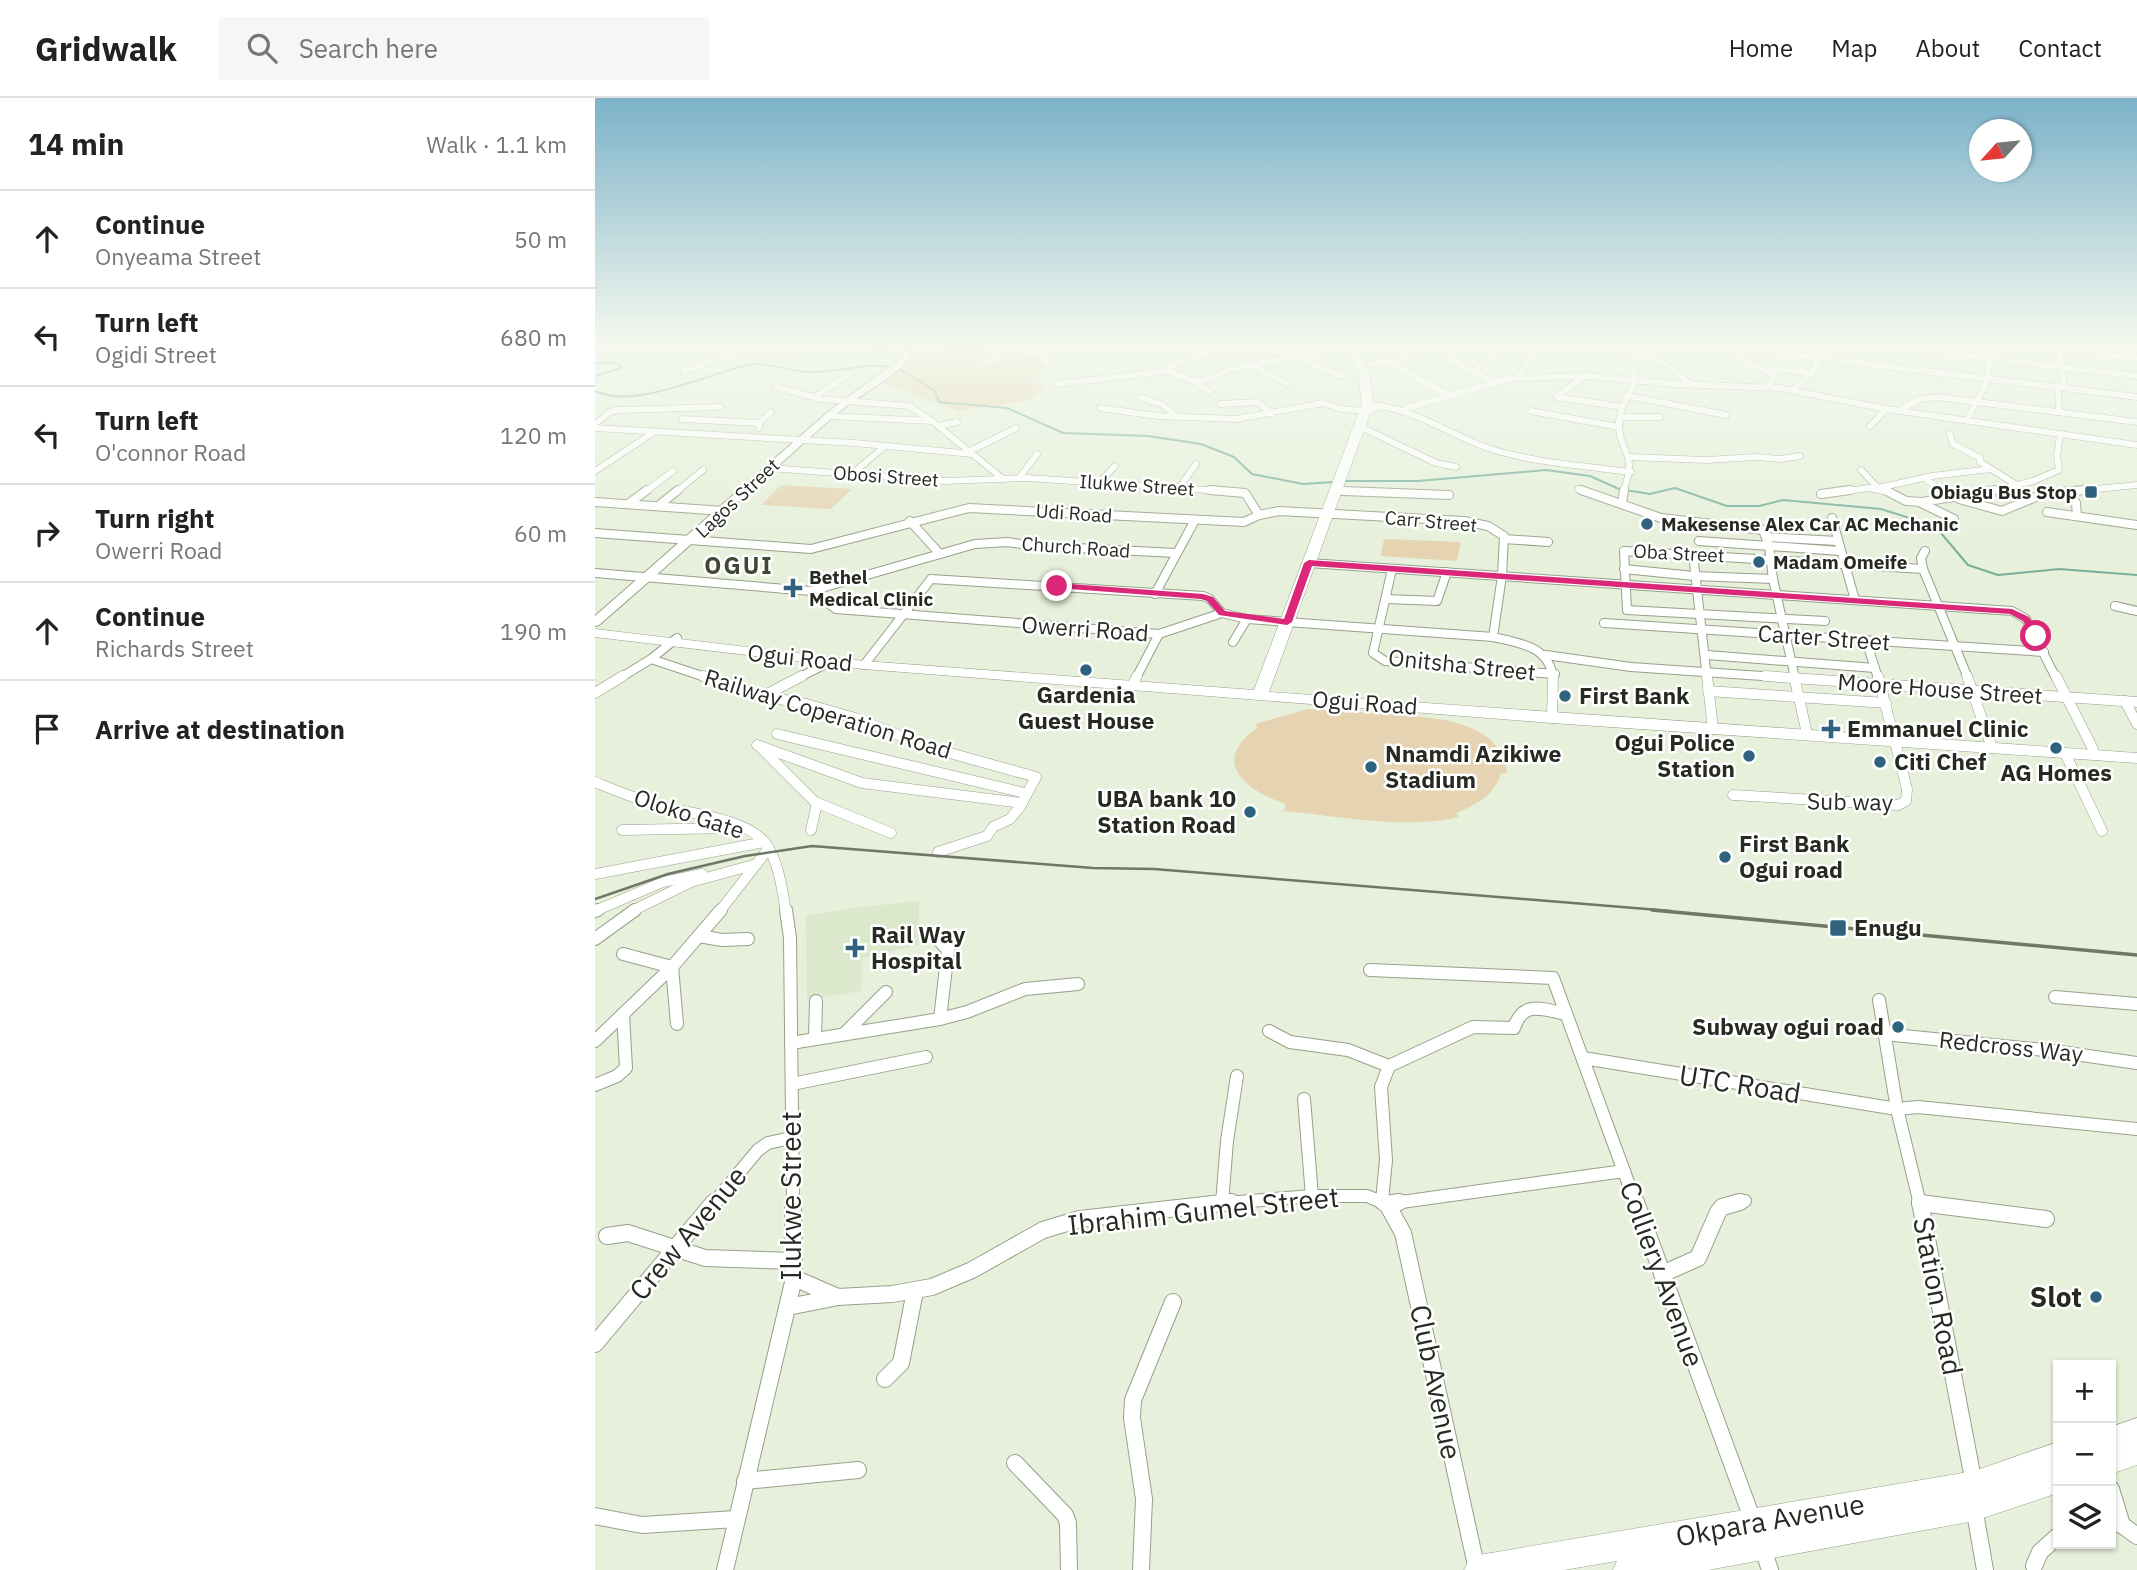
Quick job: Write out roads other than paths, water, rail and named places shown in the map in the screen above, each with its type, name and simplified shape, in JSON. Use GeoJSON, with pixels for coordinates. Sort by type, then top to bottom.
{"type":"FeatureCollection","features":[{"type":"Feature","properties":{"kind":"main road"},"geometry":{"type":"LineString","coordinates":[[1269,688],[1371,411]]}},
{"type":"Feature","properties":{"kind":"main road","name":"Ogui Road"},"geometry":{"type":"LineString","coordinates":[[595,628],[830,662],[867,662]]}},
{"type":"Feature","properties":{"kind":"main road","name":"Ogui Road"},"geometry":{"type":"LineString","coordinates":[[595,633],[867,662],[1133,683],[1269,688],[1552,714],[1991,745],[2137,752]]}},
{"type":"Feature","properties":{"kind":"main road","name":"Ogui Road"},"geometry":{"type":"LineString","coordinates":[[1133,683],[1269,688],[1552,714]]}},
{"type":"Feature","properties":{"kind":"main road","name":"Ogui Road"},"geometry":{"type":"LineString","coordinates":[[1712,725],[1806,729],[1894,738]]}},
{"type":"Feature","properties":{"kind":"main road","name":"Ogui Road"},"geometry":{"type":"LineString","coordinates":[[1991,745],[2137,758]]}},
{"type":"Feature","properties":{"kind":"main road"},"geometry":{"type":"LineString","coordinates":[[2116,1438],[2137,1431]]}},
{"type":"Feature","properties":{"kind":"main road"},"geometry":{"type":"LineString","coordinates":[[2116,1458],[2137,1451]]}},
{"type":"Feature","properties":{"kind":"main road","name":"Okpara Avenue"},"geometry":{"type":"LineString","coordinates":[[1974,1496],[2053,1459]]}},
{"type":"Feature","properties":{"kind":"main road","name":"Okpara Avenue"},"geometry":{"type":"LineString","coordinates":[[1628,1570],[1762,1547],[1974,1496],[2053,1480]]}},
{"type":"Feature","properties":{"kind":"main road","name":"Okpara Avenue"},"geometry":{"type":"LineString","coordinates":[[1478,1570],[1762,1547]]}},
{"type":"Feature","properties":{"kind":"street"},"geometry":{"type":"LineString","coordinates":[[595,426],[610,412],[615,411]]}},
{"type":"Feature","properties":{"kind":"street","name":"Lagos Street"},"geometry":{"type":"LineString","coordinates":[[595,622],[835,411]]}},
{"type":"Feature","properties":{"kind":"street"},"geometry":{"type":"LineString","coordinates":[[916,411],[1003,479]]}},
{"type":"Feature","properties":{"kind":"street"},"geometry":{"type":"LineString","coordinates":[[1120,411],[1158,416],[1191,412],[1241,419],[1288,411]]}},
{"type":"Feature","properties":{"kind":"street"},"geometry":{"type":"LineString","coordinates":[[1170,411],[1175,415]]}},
{"type":"Feature","properties":{"kind":"street"},"geometry":{"type":"LineString","coordinates":[[1268,411],[1272,414]]}},
{"type":"Feature","properties":{"kind":"street"},"geometry":{"type":"LineString","coordinates":[[1407,411],[1458,437],[1493,450],[1630,472]]}},
{"type":"Feature","properties":{"kind":"street"},"geometry":{"type":"LineString","coordinates":[[1531,411],[1619,427]]}},
{"type":"Feature","properties":{"kind":"street"},"geometry":{"type":"LineString","coordinates":[[1622,411],[1619,427],[1630,457],[1630,472],[1622,504]]}},
{"type":"Feature","properties":{"kind":"street"},"geometry":{"type":"LineString","coordinates":[[1710,411],[1726,415]]}},
{"type":"Feature","properties":{"kind":"street"},"geometry":{"type":"LineString","coordinates":[[1870,426],[1885,411]]}},
{"type":"Feature","properties":{"kind":"street"},"geometry":{"type":"LineString","coordinates":[[1894,411],[2137,445]]}},
{"type":"Feature","properties":{"kind":"street"},"geometry":{"type":"LineString","coordinates":[[1967,420],[1974,411]]}},
{"type":"Feature","properties":{"kind":"street"},"geometry":{"type":"LineString","coordinates":[[2049,411],[2137,422]]}},
{"type":"Feature","properties":{"kind":"street"},"geometry":{"type":"LineString","coordinates":[[746,437],[759,428],[759,423],[771,412]]}},
{"type":"Feature","properties":{"kind":"street"},"geometry":{"type":"LineString","coordinates":[[829,416],[935,424],[957,422]]}},
{"type":"Feature","properties":{"kind":"street"},"geometry":{"type":"LineString","coordinates":[[1621,417],[1660,417]]}},
{"type":"Feature","properties":{"kind":"street"},"geometry":{"type":"LineString","coordinates":[[682,419],[759,423]]}},
{"type":"Feature","properties":{"kind":"street"},"geometry":{"type":"LineString","coordinates":[[595,426],[971,453],[1000,434],[1016,428]]}},
{"type":"Feature","properties":{"kind":"street"},"geometry":{"type":"LineString","coordinates":[[1363,427],[1436,463],[1456,467]]}},
{"type":"Feature","properties":{"kind":"street"},"geometry":{"type":"LineString","coordinates":[[595,471],[654,432]]}},
{"type":"Feature","properties":{"kind":"street"},"geometry":{"type":"LineString","coordinates":[[1950,434],[1953,444],[1980,458],[1980,462],[2015,484]]}},
{"type":"Feature","properties":{"kind":"street"},"geometry":{"type":"LineString","coordinates":[[1861,470],[1878,488],[1907,501],[1952,498],[2057,473],[2060,435]]}},
{"type":"Feature","properties":{"kind":"street"},"geometry":{"type":"LineString","coordinates":[[852,474],[885,446]]}},
{"type":"Feature","properties":{"kind":"street"},"geometry":{"type":"LineString","coordinates":[[1019,478],[1037,454]]}},
{"type":"Feature","properties":{"kind":"street"},"geometry":{"type":"LineString","coordinates":[[1630,457],[1706,460],[1756,457],[1780,460],[1800,456]]}},
{"type":"Feature","properties":{"kind":"street"},"geometry":{"type":"LineString","coordinates":[[1179,488],[1196,464]]}},
{"type":"Feature","properties":{"kind":"street"},"geometry":{"type":"LineString","coordinates":[[1100,482],[1115,466]]}},
{"type":"Feature","properties":{"kind":"street","name":"Obosi Street"},"geometry":{"type":"LineString","coordinates":[[769,468],[945,481],[1003,479]]}},
{"type":"Feature","properties":{"kind":"street"},"geometry":{"type":"LineString","coordinates":[[1821,494],[1878,488],[1924,478],[1991,469]]}},
{"type":"Feature","properties":{"kind":"street"},"geometry":{"type":"LineString","coordinates":[[658,506],[703,470]]}},
{"type":"Feature","properties":{"kind":"street"},"geometry":{"type":"LineString","coordinates":[[628,504],[673,471]]}},
{"type":"Feature","properties":{"kind":"street"},"geometry":{"type":"LineString","coordinates":[[1924,478],[1952,498],[1991,513],[2008,511],[2043,494],[2137,485]]}},
{"type":"Feature","properties":{"kind":"street","name":"Ilukwe Street"},"geometry":{"type":"LineString","coordinates":[[1003,479],[1100,482],[1245,493],[1259,515]]}},
{"type":"Feature","properties":{"kind":"street"},"geometry":{"type":"LineString","coordinates":[[1578,489],[1661,518],[1761,528],[1768,541],[1773,579],[1806,729]]}},
{"type":"Feature","properties":{"kind":"street"},"geometry":{"type":"LineString","coordinates":[[1341,491],[1448,495]]}},
{"type":"Feature","properties":{"kind":"street"},"geometry":{"type":"LineString","coordinates":[[2067,491],[2076,503],[2077,516]]}},
{"type":"Feature","properties":{"kind":"street"},"geometry":{"type":"LineString","coordinates":[[595,502],[724,510]]}},
{"type":"Feature","properties":{"kind":"street"},"geometry":{"type":"LineString","coordinates":[[1919,502],[1954,519]]}},
{"type":"Feature","properties":{"kind":"street","name":"Udi Road"},"geometry":{"type":"LineString","coordinates":[[595,533],[689,542],[824,548],[910,522],[969,508],[1244,522],[1259,515],[1279,511],[1331,513]]}},
{"type":"Feature","properties":{"kind":"street"},"geometry":{"type":"LineString","coordinates":[[2047,512],[2137,524]]}},
{"type":"Feature","properties":{"kind":"street","name":"Carr Street"},"geometry":{"type":"LineString","coordinates":[[1331,513],[1474,523],[1502,532],[1502,576],[1493,638]]}},
{"type":"Feature","properties":{"kind":"street"},"geometry":{"type":"LineString","coordinates":[[1156,594],[1195,520]]}},
{"type":"Feature","properties":{"kind":"street"},"geometry":{"type":"LineString","coordinates":[[910,522],[919,528],[940,554]]}},
{"type":"Feature","properties":{"kind":"street"},"geometry":{"type":"LineString","coordinates":[[1833,523],[1855,600]]}},
{"type":"Feature","properties":{"kind":"street"},"geometry":{"type":"LineString","coordinates":[[1504,539],[1548,542]]}},
{"type":"Feature","properties":{"kind":"street"},"geometry":{"type":"LineString","coordinates":[[1699,541],[1837,541]]}},
{"type":"Feature","properties":{"kind":"street"},"geometry":{"type":"LineString","coordinates":[[1768,541],[1840,551]]}},
{"type":"Feature","properties":{"kind":"street","name":"Church Road"},"geometry":{"type":"LineString","coordinates":[[811,591],[975,544],[1007,542],[1035,546],[1176,553]]}},
{"type":"Feature","properties":{"kind":"street","name":"Oba Street"},"geometry":{"type":"LineString","coordinates":[[1627,625],[1624,586],[1626,550],[1923,569]]}},
{"type":"Feature","properties":{"kind":"street"},"geometry":{"type":"LineString","coordinates":[[1925,551],[1921,558],[1923,569],[1957,647],[1991,745]]}},
{"type":"Feature","properties":{"kind":"street"},"geometry":{"type":"LineString","coordinates":[[1693,554],[1707,655],[1712,725]]}},
{"type":"Feature","properties":{"kind":"street"},"geometry":{"type":"LineString","coordinates":[[914,563],[932,579],[1207,597],[1222,614]]}},
{"type":"Feature","properties":{"kind":"street"},"geometry":{"type":"LineString","coordinates":[[1313,563],[2012,611],[2026,619],[2093,749]]}},
{"type":"Feature","properties":{"kind":"street","name":"Onitsha Street"},"geometry":{"type":"LineString","coordinates":[[1392,569],[1373,653],[1385,661],[1555,674]]}},
{"type":"Feature","properties":{"kind":"street"},"geometry":{"type":"LineString","coordinates":[[1624,569],[1694,576],[1773,579]]}},
{"type":"Feature","properties":{"kind":"street"},"geometry":{"type":"LineString","coordinates":[[1386,598],[1437,601],[1447,572]]}},
{"type":"Feature","properties":{"kind":"street","name":"Owerri Road"},"geometry":{"type":"LineString","coordinates":[[595,573],[811,591],[836,609],[903,616],[1159,634],[1222,614],[1247,619],[1493,638],[1521,643],[1546,655],[1631,667],[1707,673]]}},
{"type":"Feature","properties":{"kind":"street"},"geometry":{"type":"LineString","coordinates":[[867,662],[932,579]]}},
{"type":"Feature","properties":{"kind":"street"},"geometry":{"type":"LineString","coordinates":[[2137,605],[2117,603],[2137,611]]}},
{"type":"Feature","properties":{"kind":"street"},"geometry":{"type":"LineString","coordinates":[[1627,610],[1825,621]]}},
{"type":"Feature","properties":{"kind":"street"},"geometry":{"type":"LineString","coordinates":[[1233,642],[1247,619]]}},
{"type":"Feature","properties":{"kind":"street","name":"Carter Street"},"geometry":{"type":"LineString","coordinates":[[1604,623],[2044,652]]}},
{"type":"Feature","properties":{"kind":"street"},"geometry":{"type":"LineString","coordinates":[[1133,683],[1159,634]]}},
{"type":"Feature","properties":{"kind":"street"},"geometry":{"type":"LineString","coordinates":[[1866,640],[1894,738]]}},
{"type":"Feature","properties":{"kind":"street"},"geometry":{"type":"LineString","coordinates":[[595,693],[651,659],[674,641]]}},
{"type":"Feature","properties":{"kind":"street"},"geometry":{"type":"LineString","coordinates":[[1546,655],[1555,674],[1552,714]]}},
{"type":"Feature","properties":{"kind":"street"},"geometry":{"type":"LineString","coordinates":[[1707,655],[1875,668]]}},
{"type":"Feature","properties":{"kind":"street","name":"Railway Coperation Road"},"geometry":{"type":"LineString","coordinates":[[651,659],[763,696],[840,713],[933,748],[1029,773],[1036,777],[1024,798]]}},
{"type":"Feature","properties":{"kind":"street"},"geometry":{"type":"LineString","coordinates":[[763,696],[830,662]]}},
{"type":"Feature","properties":{"kind":"street","name":"Moore House Street"},"geometry":{"type":"LineString","coordinates":[[1707,673],[2137,702]]}},
{"type":"Feature","properties":{"kind":"street"},"geometry":{"type":"LineString","coordinates":[[1708,691],[1886,703]]}},
{"type":"Feature","properties":{"kind":"street"},"geometry":{"type":"LineString","coordinates":[[2125,701],[2137,724]]}},
{"type":"Feature","properties":{"kind":"street"},"geometry":{"type":"LineString","coordinates":[[777,734],[1024,798]]}},
{"type":"Feature","properties":{"kind":"street","name":"Sub way"},"geometry":{"type":"LineString","coordinates":[[1733,796],[1845,804],[1902,804],[1907,798],[1907,789],[1894,738]]}},
{"type":"Feature","properties":{"kind":"street"},"geometry":{"type":"LineString","coordinates":[[891,833],[817,803],[757,745],[862,783],[1024,798]]}},
{"type":"Feature","properties":{"kind":"street"},"geometry":{"type":"LineString","coordinates":[[2065,753],[2102,831]]}},
{"type":"Feature","properties":{"kind":"street","name":"Oloko Gate"},"geometry":{"type":"LineString","coordinates":[[595,782],[649,803],[694,813],[740,828],[769,850]]}},
{"type":"Feature","properties":{"kind":"street"},"geometry":{"type":"LineString","coordinates":[[938,852],[988,836],[993,827],[1002,825],[1021,809],[1024,798]]}},
{"type":"Feature","properties":{"kind":"street"},"geometry":{"type":"LineString","coordinates":[[811,830],[817,803]]}},
{"type":"Feature","properties":{"kind":"street"},"geometry":{"type":"LineString","coordinates":[[622,830],[740,828]]}},
{"type":"Feature","properties":{"kind":"street"},"geometry":{"type":"LineString","coordinates":[[595,1041],[671,967],[769,850]]}},
{"type":"Feature","properties":{"kind":"street"},"geometry":{"type":"LineString","coordinates":[[595,874],[769,850]]}},
{"type":"Feature","properties":{"kind":"street","name":"Ilukwe Street"},"geometry":{"type":"LineString","coordinates":[[725,1570],[794,1278],[790,938],[785,905],[769,850]]}},
{"type":"Feature","properties":{"kind":"street"},"geometry":{"type":"LineString","coordinates":[[595,911],[663,882],[757,864]]}},
{"type":"Feature","properties":{"kind":"street"},"geometry":{"type":"LineString","coordinates":[[595,939],[624,914],[642,903],[719,872]]}},
{"type":"Feature","properties":{"kind":"street"},"geometry":{"type":"LineString","coordinates":[[933,934],[948,950],[940,1019]]}},
{"type":"Feature","properties":{"kind":"street"},"geometry":{"type":"LineString","coordinates":[[699,936],[722,940],[748,939]]}},
{"type":"Feature","properties":{"kind":"street"},"geometry":{"type":"LineString","coordinates":[[623,954],[671,967]]}},
{"type":"Feature","properties":{"kind":"street"},"geometry":{"type":"LineString","coordinates":[[671,967],[677,1024]]}},
{"type":"Feature","properties":{"kind":"street","name":"Colliery Avenue"},"geometry":{"type":"LineString","coordinates":[[1370,970],[1553,978],[1762,1547]]}},
{"type":"Feature","properties":{"kind":"street"},"geometry":{"type":"LineString","coordinates":[[791,1043],[940,1019],[967,1012],[1025,989],[1078,984]]}},
{"type":"Feature","properties":{"kind":"street"},"geometry":{"type":"LineString","coordinates":[[845,1033],[886,992]]}},
{"type":"Feature","properties":{"kind":"street"},"geometry":{"type":"LineString","coordinates":[[2055,997],[2137,1004]]}},
{"type":"Feature","properties":{"kind":"street","name":"Station Road"},"geometry":{"type":"LineString","coordinates":[[1879,1000],[1897,1109],[1920,1203],[1985,1570]]}},
{"type":"Feature","properties":{"kind":"street"},"geometry":{"type":"LineString","coordinates":[[815,1038],[816,1001]]}},
{"type":"Feature","properties":{"kind":"street"},"geometry":{"type":"LineString","coordinates":[[1385,1203],[1386,1160],[1381,1087],[1389,1066],[1473,1027],[1504,1030],[1514,1028],[1516,1017],[1523,1011],[1538,1009],[1566,1014]]}},
{"type":"Feature","properties":{"kind":"street"},"geometry":{"type":"LineString","coordinates":[[595,1085],[617,1076],[626,1068],[623,1014]]}},
{"type":"Feature","properties":{"kind":"street"},"geometry":{"type":"LineString","coordinates":[[1269,1031],[1290,1042],[1348,1051],[1389,1066]]}},
{"type":"Feature","properties":{"kind":"street","name":"Redcross Way"},"geometry":{"type":"LineString","coordinates":[[1884,1034],[2054,1051],[2137,1063]]}},
{"type":"Feature","properties":{"kind":"street"},"geometry":{"type":"LineString","coordinates":[[792,1084],[926,1057]]}},
{"type":"Feature","properties":{"kind":"street","name":"UTC Road"},"geometry":{"type":"LineString","coordinates":[[1583,1058],[1897,1109],[1918,1107],[2137,1129]]}},
{"type":"Feature","properties":{"kind":"street"},"geometry":{"type":"LineString","coordinates":[[1222,1203],[1227,1141],[1237,1076]]}},
{"type":"Feature","properties":{"kind":"street"},"geometry":{"type":"LineString","coordinates":[[1304,1099],[1312,1196]]}},
{"type":"Feature","properties":{"kind":"street","name":"Crew Avenue"},"geometry":{"type":"LineString","coordinates":[[595,1344],[758,1150],[768,1143],[791,1138]]}},
{"type":"Feature","properties":{"kind":"street","name":"Ibrahim Gumel Street"},"geometry":{"type":"LineString","coordinates":[[788,1307],[838,1297],[915,1291],[972,1270],[1027,1237],[1059,1224],[1222,1203],[1312,1196],[1367,1196],[1385,1203],[1624,1171]]}},
{"type":"Feature","properties":{"kind":"street"},"geometry":{"type":"LineString","coordinates":[[1662,1274],[1698,1258],[1722,1207],[1745,1201]]}},
{"type":"Feature","properties":{"kind":"street","name":"Club Avenue"},"geometry":{"type":"LineString","coordinates":[[1385,1203],[1401,1228],[1406,1243],[1478,1570]]}},
{"type":"Feature","properties":{"kind":"street"},"geometry":{"type":"LineString","coordinates":[[1920,1203],[2046,1219]]}},
{"type":"Feature","properties":{"kind":"street"},"geometry":{"type":"LineString","coordinates":[[607,1236],[628,1233],[705,1258],[794,1261]]}},
{"type":"Feature","properties":{"kind":"street"},"geometry":{"type":"LineString","coordinates":[[794,1278],[838,1297]]}},
{"type":"Feature","properties":{"kind":"street"},"geometry":{"type":"LineString","coordinates":[[885,1379],[901,1363],[915,1291]]}},
{"type":"Feature","properties":{"kind":"street"},"geometry":{"type":"LineString","coordinates":[[1141,1570],[1145,1546],[1144,1499],[1132,1418],[1133,1400],[1137,1384],[1173,1302]]}},
{"type":"Feature","properties":{"kind":"street"},"geometry":{"type":"LineString","coordinates":[[1015,1463],[1065,1515],[1068,1523],[1069,1570]]}},
{"type":"Feature","properties":{"kind":"street"},"geometry":{"type":"LineString","coordinates":[[745,1481],[858,1470]]}},
{"type":"Feature","properties":{"kind":"street"},"geometry":{"type":"LineString","coordinates":[[595,1516],[642,1525],[736,1519]]}},
{"type":"Feature","properties":{"kind":"street"},"geometry":{"type":"LineString","coordinates":[[2116,1524],[2137,1536]]}},
{"type":"Feature","properties":{"kind":"street"},"geometry":{"type":"LineString","coordinates":[[2034,1566],[2039,1552],[2053,1540]]}},
{"type":"Feature","properties":{"kind":"waterway"},"geometry":{"type":"LineString","coordinates":[[1013,411],[1063,433],[1148,436],[1201,444],[1234,457],[1252,474],[1303,484],[1333,482]]}},
{"type":"Feature","properties":{"kind":"waterway"},"geometry":{"type":"LineString","coordinates":[[1343,481],[1418,481],[1546,470],[1590,476],[1619,489],[1650,494],[1675,488],[1727,506],[1759,506],[1783,500],[1881,509],[1935,526],[1968,565],[1998,575],[2059,569],[2137,575]]}},
{"type":"Feature","properties":{"kind":"railway"},"geometry":{"type":"LineString","coordinates":[[595,899],[668,874],[745,856],[812,846],[1093,868],[1154,869],[1671,911]]}},
{"type":"Feature","properties":{"kind":"railway"},"geometry":{"type":"LineString","coordinates":[[1652,910],[2137,955]]}},
{"type":"Feature","properties":{"kind":"place","name":"Obiagu Bus Stop"},"geometry":{"type":"Point","coordinates":[2091,492]}},
{"type":"Feature","properties":{"kind":"place","name":"Makesense Alex Car AC Mechanic"},"geometry":{"type":"Point","coordinates":[1647,524]}},
{"type":"Feature","properties":{"kind":"place","name":"Madam Omeife"},"geometry":{"type":"Point","coordinates":[1759,562]}},
{"type":"Feature","properties":{"kind":"place","name":"Bethel Medical Clinic"},"geometry":{"type":"Point","coordinates":[793,588]}},
{"type":"Feature","properties":{"kind":"place","name":"Gardenia Guest House"},"geometry":{"type":"Point","coordinates":[1086,670]}},
{"type":"Feature","properties":{"kind":"place","name":"First Bank"},"geometry":{"type":"Point","coordinates":[1565,696]}},
{"type":"Feature","properties":{"kind":"place","name":"Emmanuel Clinic"},"geometry":{"type":"Point","coordinates":[1831,729]}},
{"type":"Feature","properties":{"kind":"place","name":"AG Homes"},"geometry":{"type":"Point","coordinates":[2056,748]}},
{"type":"Feature","properties":{"kind":"place","name":"Ogui Police Station"},"geometry":{"type":"Point","coordinates":[1749,756]}},
{"type":"Feature","properties":{"kind":"place","name":"Citi Chef"},"geometry":{"type":"Point","coordinates":[1880,762]}},
{"type":"Feature","properties":{"kind":"place","name":"Nnamdi Azikiwe Stadium"},"geometry":{"type":"Point","coordinates":[1371,767]}},
{"type":"Feature","properties":{"kind":"place","name":"UBA bank 10 Station Road"},"geometry":{"type":"Point","coordinates":[1250,812]}},
{"type":"Feature","properties":{"kind":"place","name":"First Bank Ogui road"},"geometry":{"type":"Point","coordinates":[1725,857]}},
{"type":"Feature","properties":{"kind":"place","name":"Enugu"},"geometry":{"type":"Point","coordinates":[1838,928]}},
{"type":"Feature","properties":{"kind":"place","name":"Rail Way Hospital"},"geometry":{"type":"Point","coordinates":[855,948]}},
{"type":"Feature","properties":{"kind":"place","name":"Subway ogui road"},"geometry":{"type":"Point","coordinates":[1898,1027]}},
{"type":"Feature","properties":{"kind":"place","name":"Slot"},"geometry":{"type":"Point","coordinates":[2096,1297]}},
{"type":"Feature","properties":{"kind":"district","name":"OGUI"},"geometry":{"type":"Point","coordinates":[739,566]}}]}
